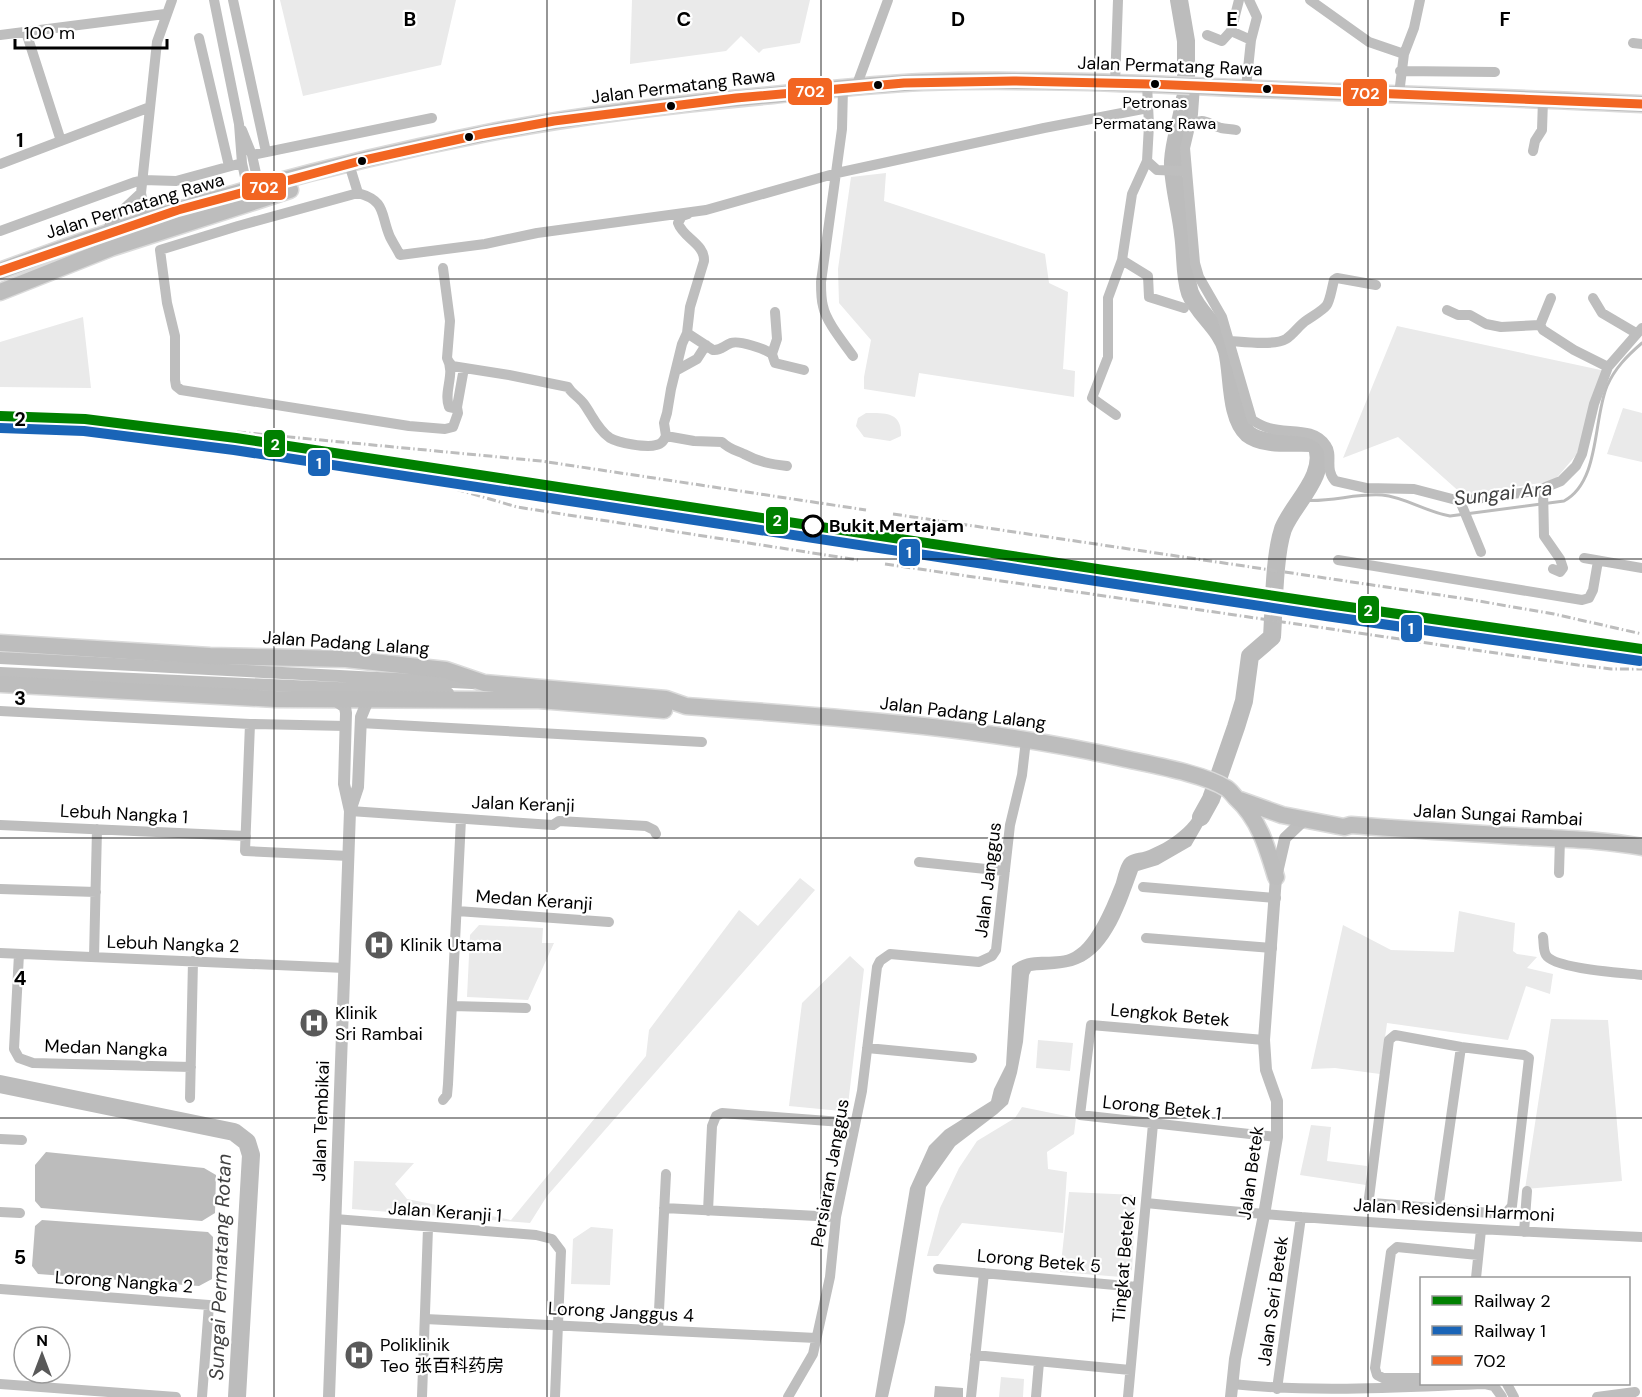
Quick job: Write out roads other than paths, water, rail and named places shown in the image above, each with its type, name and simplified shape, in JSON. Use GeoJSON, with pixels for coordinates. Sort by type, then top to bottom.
{"type":"FeatureCollection","features":[{"type":"Feature","properties":{"kind":"main road","name":"Jalan Permatang Rawa"},"geometry":{"type":"LineString","coordinates":[[0,271],[146,220],[254,189],[326,173],[349,164],[488,133],[569,119],[703,101],[901,83],[1003,80],[1642,104]]}},
{"type":"Feature","properties":{"kind":"main road"},"geometry":{"type":"LineString","coordinates":[[0,292],[111,248],[302,186],[326,173]]}},
{"type":"Feature","properties":{"kind":"main road","name":"Jalan Padang Lalang"},"geometry":{"type":"LineString","coordinates":[[0,643],[210,656],[346,659],[446,670],[484,683],[656,698],[671,700],[686,706],[930,726],[1083,749],[1208,780],[1231,792],[1239,790],[1286,807]]}},
{"type":"Feature","properties":{"kind":"main road","name":"Jalan Padang Lalang"},"geometry":{"type":"LineString","coordinates":[[0,684],[335,700],[373,689],[668,711],[686,706]]}},
{"type":"Feature","properties":{"kind":"main road"},"geometry":{"type":"LineString","coordinates":[[1231,792],[1249,811],[1260,829],[1276,877]]}},
{"type":"Feature","properties":{"kind":"main road","name":"Jalan Sungai Rambai"},"geometry":{"type":"LineString","coordinates":[[1231,792],[1282,815],[1344,827],[1351,825],[1560,838],[1642,847]]}},
{"type":"Feature","properties":{"kind":"main road","name":"Jalan Sungai Rambai"},"geometry":{"type":"LineString","coordinates":[[1286,807],[1346,819],[1351,825]]}},
{"type":"Feature","properties":{"kind":"street"},"geometry":{"type":"LineString","coordinates":[[107,233],[111,222],[141,193],[149,180],[150,107],[157,42],[165,14],[172,0]]}},
{"type":"Feature","properties":{"kind":"street"},"geometry":{"type":"LineString","coordinates":[[214,0],[239,124],[242,163],[254,189]]}},
{"type":"Feature","properties":{"kind":"street"},"geometry":{"type":"LineString","coordinates":[[233,0],[266,152]]}},
{"type":"Feature","properties":{"kind":"street"},"geometry":{"type":"LineString","coordinates":[[853,356],[823,309],[821,282],[849,88],[888,0]]}},
{"type":"Feature","properties":{"kind":"street"},"geometry":{"type":"LineString","coordinates":[[1115,84],[1118,0]]}},
{"type":"Feature","properties":{"kind":"street"},"geometry":{"type":"LineString","coordinates":[[1207,35],[1222,41],[1231,31],[1239,0]]}},
{"type":"Feature","properties":{"kind":"street"},"geometry":{"type":"LineString","coordinates":[[1246,88],[1251,40],[1257,17],[1249,0]]}},
{"type":"Feature","properties":{"kind":"street"},"geometry":{"type":"LineString","coordinates":[[1310,0],[1369,42],[1404,54]]}},
{"type":"Feature","properties":{"kind":"street"},"geometry":{"type":"LineString","coordinates":[[1399,94],[1400,70],[1414,28],[1420,0]]}},
{"type":"Feature","properties":{"kind":"street"},"geometry":{"type":"LineString","coordinates":[[0,35],[165,14]]}},
{"type":"Feature","properties":{"kind":"street"},"geometry":{"type":"LineString","coordinates":[[1231,31],[1251,40]]}},
{"type":"Feature","properties":{"kind":"street"},"geometry":{"type":"LineString","coordinates":[[26,32],[61,141]]}},
{"type":"Feature","properties":{"kind":"street"},"geometry":{"type":"LineString","coordinates":[[199,38],[229,166]]}},
{"type":"Feature","properties":{"kind":"street"},"geometry":{"type":"LineString","coordinates":[[1400,70],[1495,72]]}},
{"type":"Feature","properties":{"kind":"street"},"geometry":{"type":"LineString","coordinates":[[1116,415],[1092,398],[1108,357],[1108,298],[1122,260],[1132,194],[1147,161],[1147,85]]}},
{"type":"Feature","properties":{"kind":"street"},"geometry":{"type":"LineString","coordinates":[[1189,86],[1190,128],[1185,148],[1185,170],[1195,263],[1199,277],[1222,317],[1252,420],[1271,429],[1310,433],[1326,443],[1329,472],[1335,481],[1366,488],[1414,489],[1461,503],[1543,490],[1562,481],[1576,466],[1582,454],[1594,404],[1608,367],[1639,330],[1602,313],[1593,298]]}},
{"type":"Feature","properties":{"kind":"street"},"geometry":{"type":"LineString","coordinates":[[1533,151],[1535,141],[1542,130],[1543,100]]}},
{"type":"Feature","properties":{"kind":"street"},"geometry":{"type":"LineString","coordinates":[[0,164],[150,107]]}},
{"type":"Feature","properties":{"kind":"street"},"geometry":{"type":"LineString","coordinates":[[464,368],[458,413],[453,427],[445,429],[409,426],[181,390],[176,386],[175,336],[167,303],[160,250],[358,193],[379,202],[390,237],[400,255],[485,244],[537,233],[723,207],[787,186],[837,173],[1148,108]]}},
{"type":"Feature","properties":{"kind":"street"},"geometry":{"type":"LineString","coordinates":[[252,155],[432,118]]}},
{"type":"Feature","properties":{"kind":"street"},"geometry":{"type":"LineString","coordinates":[[1190,128],[1202,121],[1236,130]]}},
{"type":"Feature","properties":{"kind":"street"},"geometry":{"type":"LineString","coordinates":[[239,124],[252,155],[254,189]]}},
{"type":"Feature","properties":{"kind":"street"},"geometry":{"type":"LineString","coordinates":[[1147,161],[1157,170],[1185,170]]}},
{"type":"Feature","properties":{"kind":"street"},"geometry":{"type":"LineString","coordinates":[[0,231],[94,196],[149,180],[176,181],[242,163]]}},
{"type":"Feature","properties":{"kind":"street"},"geometry":{"type":"LineString","coordinates":[[349,164],[358,193]]}},
{"type":"Feature","properties":{"kind":"street"},"geometry":{"type":"LineString","coordinates":[[141,193],[146,220]]}},
{"type":"Feature","properties":{"kind":"street"},"geometry":{"type":"LineString","coordinates":[[442,268],[450,314],[447,358],[452,366],[568,387],[572,394],[583,402],[603,432],[612,440],[656,446],[663,442],[666,436],[664,423],[704,255],[681,230],[678,223],[682,216],[690,213]]}},
{"type":"Feature","properties":{"kind":"street"},"geometry":{"type":"LineString","coordinates":[[1122,260],[1148,276],[1149,297],[1184,308]]}},
{"type":"Feature","properties":{"kind":"street"},"geometry":{"type":"LineString","coordinates":[[1230,341],[1274,343],[1284,341],[1305,321],[1323,312],[1328,306],[1334,280],[1337,278],[1376,285]]}},
{"type":"Feature","properties":{"kind":"street"},"geometry":{"type":"LineString","coordinates":[[1540,325],[1551,298]]}},
{"type":"Feature","properties":{"kind":"street"},"geometry":{"type":"LineString","coordinates":[[1447,310],[1458,315],[1470,315],[1486,324],[1501,327],[1540,325]]}},
{"type":"Feature","properties":{"kind":"street"},"geometry":{"type":"LineString","coordinates":[[772,354],[777,339],[775,312]]}},
{"type":"Feature","properties":{"kind":"street"},"geometry":{"type":"LineString","coordinates":[[1540,325],[1543,330],[1574,350],[1608,367]]}},
{"type":"Feature","properties":{"kind":"street"},"geometry":{"type":"LineString","coordinates":[[687,333],[718,351],[734,342],[765,349],[772,354],[775,363],[804,370]]}},
{"type":"Feature","properties":{"kind":"street"},"geometry":{"type":"LineString","coordinates":[[677,370],[697,359],[706,345]]}},
{"type":"Feature","properties":{"kind":"street"},"geometry":{"type":"LineString","coordinates":[[450,363],[447,402],[449,406],[457,407]]}},
{"type":"Feature","properties":{"kind":"street"},"geometry":{"type":"LineString","coordinates":[[666,436],[694,441],[722,442],[728,448],[750,459],[787,466]]}},
{"type":"Feature","properties":{"kind":"street"},"geometry":{"type":"LineString","coordinates":[[1543,490],[1544,536],[1560,559],[1563,568],[1560,572],[1552,569]]}},
{"type":"Feature","properties":{"kind":"street"},"geometry":{"type":"LineString","coordinates":[[1461,503],[1481,552]]}},
{"type":"Feature","properties":{"kind":"street"},"geometry":{"type":"LineString","coordinates":[[1584,558],[1642,568]]}},
{"type":"Feature","properties":{"kind":"street"},"geometry":{"type":"LineString","coordinates":[[1338,560],[1582,600],[1588,598],[1593,590],[1599,561]]}},
{"type":"Feature","properties":{"kind":"street"},"geometry":{"type":"LineString","coordinates":[[0,658],[373,689]]}},
{"type":"Feature","properties":{"kind":"street"},"geometry":{"type":"LineString","coordinates":[[0,674],[373,689],[446,683],[484,683]]}},
{"type":"Feature","properties":{"kind":"street","name":"Jalan Tembikai"},"geometry":{"type":"LineString","coordinates":[[350,811],[358,787],[360,723],[373,689]]}},
{"type":"Feature","properties":{"kind":"street","name":"Jalan Tembikai"},"geometry":{"type":"LineString","coordinates":[[329,1397],[350,811],[344,784],[345,707],[335,700]]}},
{"type":"Feature","properties":{"kind":"street"},"geometry":{"type":"LineString","coordinates":[[0,711],[250,724],[346,726]]}},
{"type":"Feature","properties":{"kind":"street"},"geometry":{"type":"LineString","coordinates":[[360,723],[702,742]]}},
{"type":"Feature","properties":{"kind":"street"},"geometry":{"type":"LineString","coordinates":[[250,724],[245,851],[349,856]]}},
{"type":"Feature","properties":{"kind":"street","name":"Jalan Janggus"},"geometry":{"type":"LineString","coordinates":[[890,954],[979,962],[992,956],[996,950],[1010,825],[1022,776],[1026,740]]}},
{"type":"Feature","properties":{"kind":"street","name":"Jalan Keranji"},"geometry":{"type":"LineString","coordinates":[[350,811],[553,825],[559,821],[646,826],[654,830],[656,834]]}},
{"type":"Feature","properties":{"kind":"street"},"geometry":{"type":"LineString","coordinates":[[443,1100],[447,1095],[448,1084],[461,819]]}},
{"type":"Feature","properties":{"kind":"street","name":"Jalan Betek"},"geometry":{"type":"LineString","coordinates":[[1231,1397],[1277,1137],[1277,1101],[1266,1070],[1264,1040],[1276,877],[1285,838],[1304,820]]}},
{"type":"Feature","properties":{"kind":"street","name":"Lebuh Nangka 1"},"geometry":{"type":"LineString","coordinates":[[0,825],[246,836]]}},
{"type":"Feature","properties":{"kind":"street"},"geometry":{"type":"LineString","coordinates":[[94,957],[97,829]]}},
{"type":"Feature","properties":{"kind":"street"},"geometry":{"type":"LineString","coordinates":[[1559,873],[1560,838]]}},
{"type":"Feature","properties":{"kind":"street"},"geometry":{"type":"LineString","coordinates":[[918,862],[1005,871]]}},
{"type":"Feature","properties":{"kind":"street"},"geometry":{"type":"LineString","coordinates":[[1143,888],[1276,898]]}},
{"type":"Feature","properties":{"kind":"street"},"geometry":{"type":"LineString","coordinates":[[0,889],[96,892]]}},
{"type":"Feature","properties":{"kind":"street","name":"Medan Keranji"},"geometry":{"type":"LineString","coordinates":[[456,911],[609,922]]}},
{"type":"Feature","properties":{"kind":"street"},"geometry":{"type":"LineString","coordinates":[[1544,937],[1546,955],[1551,960],[1582,969],[1642,975]]}},
{"type":"Feature","properties":{"kind":"street"},"geometry":{"type":"LineString","coordinates":[[1146,938],[1272,948]]}},
{"type":"Feature","properties":{"kind":"street","name":"Lebuh Nangka 2"},"geometry":{"type":"LineString","coordinates":[[0,953],[345,968]]}},
{"type":"Feature","properties":{"kind":"street","name":"Medan Nangka"},"geometry":{"type":"LineString","coordinates":[[19,954],[14,1049],[19,1058],[33,1063],[190,1067]]}},
{"type":"Feature","properties":{"kind":"street","name":"Persiaran Janggus"},"geometry":{"type":"LineString","coordinates":[[788,1397],[813,1354],[830,1277],[836,1217],[862,1091],[877,967],[880,961],[890,954]]}},
{"type":"Feature","properties":{"kind":"street","name":"Medan Nangka"},"geometry":{"type":"LineString","coordinates":[[190,1098],[194,961]]}},
{"type":"Feature","properties":{"kind":"street"},"geometry":{"type":"LineString","coordinates":[[452,1006],[526,1008]]}},
{"type":"Feature","properties":{"kind":"street","name":"Lengkok Betek"},"geometry":{"type":"LineString","coordinates":[[1080,1115],[1091,1025],[1264,1040]]}},
{"type":"Feature","properties":{"kind":"street"},"geometry":{"type":"LineString","coordinates":[[1391,1036],[1461,1047],[1524,1055],[1529,1058],[1512,1206],[1508,1212],[1502,1214],[1395,1208],[1373,1203],[1369,1198],[1391,1036]]}},
{"type":"Feature","properties":{"kind":"street"},"geometry":{"type":"LineString","coordinates":[[1438,1209],[1461,1047]]}},
{"type":"Feature","properties":{"kind":"street"},"geometry":{"type":"LineString","coordinates":[[867,1048],[972,1058]]}},
{"type":"Feature","properties":{"kind":"street"},"geometry":{"type":"LineString","coordinates":[[708,1211],[712,1126],[716,1116],[722,1113],[855,1123]]}},
{"type":"Feature","properties":{"kind":"street","name":"Lorong Betek 1"},"geometry":{"type":"LineString","coordinates":[[1080,1115],[1277,1137]]}},
{"type":"Feature","properties":{"kind":"street","name":"Tingkat Betek 2"},"geometry":{"type":"LineString","coordinates":[[1128,1397],[1154,1124]]}},
{"type":"Feature","properties":{"kind":"street"},"geometry":{"type":"LineString","coordinates":[[0,1139],[22,1140]]}},
{"type":"Feature","properties":{"kind":"street"},"geometry":{"type":"LineString","coordinates":[[658,1330],[666,1174]]}},
{"type":"Feature","properties":{"kind":"street"},"geometry":{"type":"LineString","coordinates":[[1524,1232],[1527,1191]]}},
{"type":"Feature","properties":{"kind":"street","name":"Jalan Residensi Harmoni"},"geometry":{"type":"LineString","coordinates":[[1146,1203],[1264,1215],[1393,1224],[1642,1237]]}},
{"type":"Feature","properties":{"kind":"street"},"geometry":{"type":"LineString","coordinates":[[664,1208],[836,1217]]}},
{"type":"Feature","properties":{"kind":"street"},"geometry":{"type":"LineString","coordinates":[[1393,1224],[1395,1208]]}},
{"type":"Feature","properties":{"kind":"street"},"geometry":{"type":"LineString","coordinates":[[0,1212],[20,1214]]}},
{"type":"Feature","properties":{"kind":"street","name":"Jalan Seri Betek"},"geometry":{"type":"LineString","coordinates":[[1277,1389],[1301,1217]]}},
{"type":"Feature","properties":{"kind":"street","name":"Jalan Keranji 1"},"geometry":{"type":"LineString","coordinates":[[336,1219],[536,1235],[552,1239],[561,1251],[558,1326]]}},
{"type":"Feature","properties":{"kind":"street"},"geometry":{"type":"LineString","coordinates":[[422,1397],[428,1228]]}},
{"type":"Feature","properties":{"kind":"street"},"geometry":{"type":"LineString","coordinates":[[1476,1277],[1481,1230]]}},
{"type":"Feature","properties":{"kind":"street"},"geometry":{"type":"LineString","coordinates":[[1420,1378],[1383,1378],[1377,1375],[1375,1368],[1391,1252],[1397,1247],[1478,1255]]}},
{"type":"Feature","properties":{"kind":"street","name":"Lorong Betek 5"},"geometry":{"type":"LineString","coordinates":[[938,1269],[1137,1287]]}},
{"type":"Feature","properties":{"kind":"street"},"geometry":{"type":"LineString","coordinates":[[971,1397],[984,1273]]}},
{"type":"Feature","properties":{"kind":"street","name":"Lorong Nangka 2"},"geometry":{"type":"LineString","coordinates":[[0,1289],[209,1305],[202,1397]]}},
{"type":"Feature","properties":{"kind":"street","name":"Lorong Janggus 4"},"geometry":{"type":"LineString","coordinates":[[425,1319],[816,1338]]}},
{"type":"Feature","properties":{"kind":"street"},"geometry":{"type":"LineString","coordinates":[[555,1397],[558,1326]]}},
{"type":"Feature","properties":{"kind":"street"},"geometry":{"type":"LineString","coordinates":[[975,1355],[1130,1370]]}},
{"type":"Feature","properties":{"kind":"street"},"geometry":{"type":"LineString","coordinates":[[1036,1397],[1039,1362]]}},
{"type":"Feature","properties":{"kind":"street"},"geometry":{"type":"LineString","coordinates":[[0,1384],[176,1397]]}},
{"type":"Feature","properties":{"kind":"street"},"geometry":{"type":"LineString","coordinates":[[1232,1384],[1277,1389],[1325,1390],[1458,1385]]}},
{"type":"Feature","properties":{"kind":"street"},"geometry":{"type":"LineString","coordinates":[[1490,1385],[1494,1386],[1502,1397]]}},
{"type":"Feature","properties":{"kind":"street"},"geometry":{"type":"LineString","coordinates":[[1597,1397],[1635,1392]]}},
{"type":"Feature","properties":{"kind":"waterway"},"geometry":{"type":"LineString","coordinates":[[1179,0],[1186,41],[1186,76]]}},
{"type":"Feature","properties":{"kind":"waterway"},"geometry":{"type":"LineString","coordinates":[[1185,98],[1175,146],[1173,169],[1190,293],[1224,343],[1229,360],[1235,406],[1242,426],[1248,434],[1254,438],[1278,443],[1311,443],[1316,445],[1319,456],[1314,478],[1283,529],[1280,540],[1272,637],[1250,656],[1244,701],[1211,799],[1201,817]]}},
{"type":"Feature","properties":{"kind":"waterway","name":"Sungai Ara"},"geometry":{"type":"LineString","coordinates":[[1302,500],[1382,495],[1450,516],[1564,501],[1576,492],[1590,465],[1607,386],[1622,363],[1642,343]]}},
{"type":"Feature","properties":{"kind":"waterway","name":"Sungai Permatang Rotan"},"geometry":{"type":"LineString","coordinates":[[0,1084],[234,1132],[247,1142],[251,1155],[237,1397]]}},
{"type":"Feature","properties":{"kind":"railway"},"geometry":{"type":"LineString","coordinates":[[237,432],[541,461],[866,510]]}},
{"type":"Feature","properties":{"kind":"railway"},"geometry":{"type":"LineString","coordinates":[[253,442],[414,477]]}},
{"type":"Feature","properties":{"kind":"railway"},"geometry":{"type":"LineString","coordinates":[[408,475],[517,507],[858,560]]}},
{"type":"Feature","properties":{"kind":"railway"},"geometry":{"type":"LineString","coordinates":[[485,491],[573,505]]}},
{"type":"Feature","properties":{"kind":"railway"},"geometry":{"type":"LineString","coordinates":[[893,514],[1467,599],[1554,614],[1642,634]]}},
{"type":"Feature","properties":{"kind":"railway"},"geometry":{"type":"LineString","coordinates":[[885,564],[1578,665],[1611,669],[1642,669]]}},
{"type":"Feature","properties":{"kind":"railway"},"geometry":{"type":"LineString","coordinates":[[1023,573],[1565,653],[1642,661]]}},
{"type":"Feature","properties":{"kind":"rail line","name":"2"},"geometry":{"type":"LineString","coordinates":[[0,416],[85,419],[236,438],[1328,604],[1642,649]]}},
{"type":"Feature","properties":{"kind":"rail line","name":"1"},"geometry":{"type":"LineString","coordinates":[[0,428],[84,431],[234,450],[1326,616],[1640,661]]}},
{"type":"Feature","properties":{"kind":"place","name":"Petronas Permatang Rawa"},"geometry":{"type":"Point","coordinates":[1155,84]}},
{"type":"Feature","properties":{"kind":"place","name":"Bukit Mertajam"},"geometry":{"type":"Point","coordinates":[813,526]}},
{"type":"Feature","properties":{"kind":"place","name":"Klinik Utama"},"geometry":{"type":"Point","coordinates":[379,945]}},
{"type":"Feature","properties":{"kind":"place","name":"Klinik Sri Rambai"},"geometry":{"type":"Point","coordinates":[314,1023]}},
{"type":"Feature","properties":{"kind":"place","name":"Poliklinik Teo 张百科药房"},"geometry":{"type":"Point","coordinates":[359,1355]}}]}
